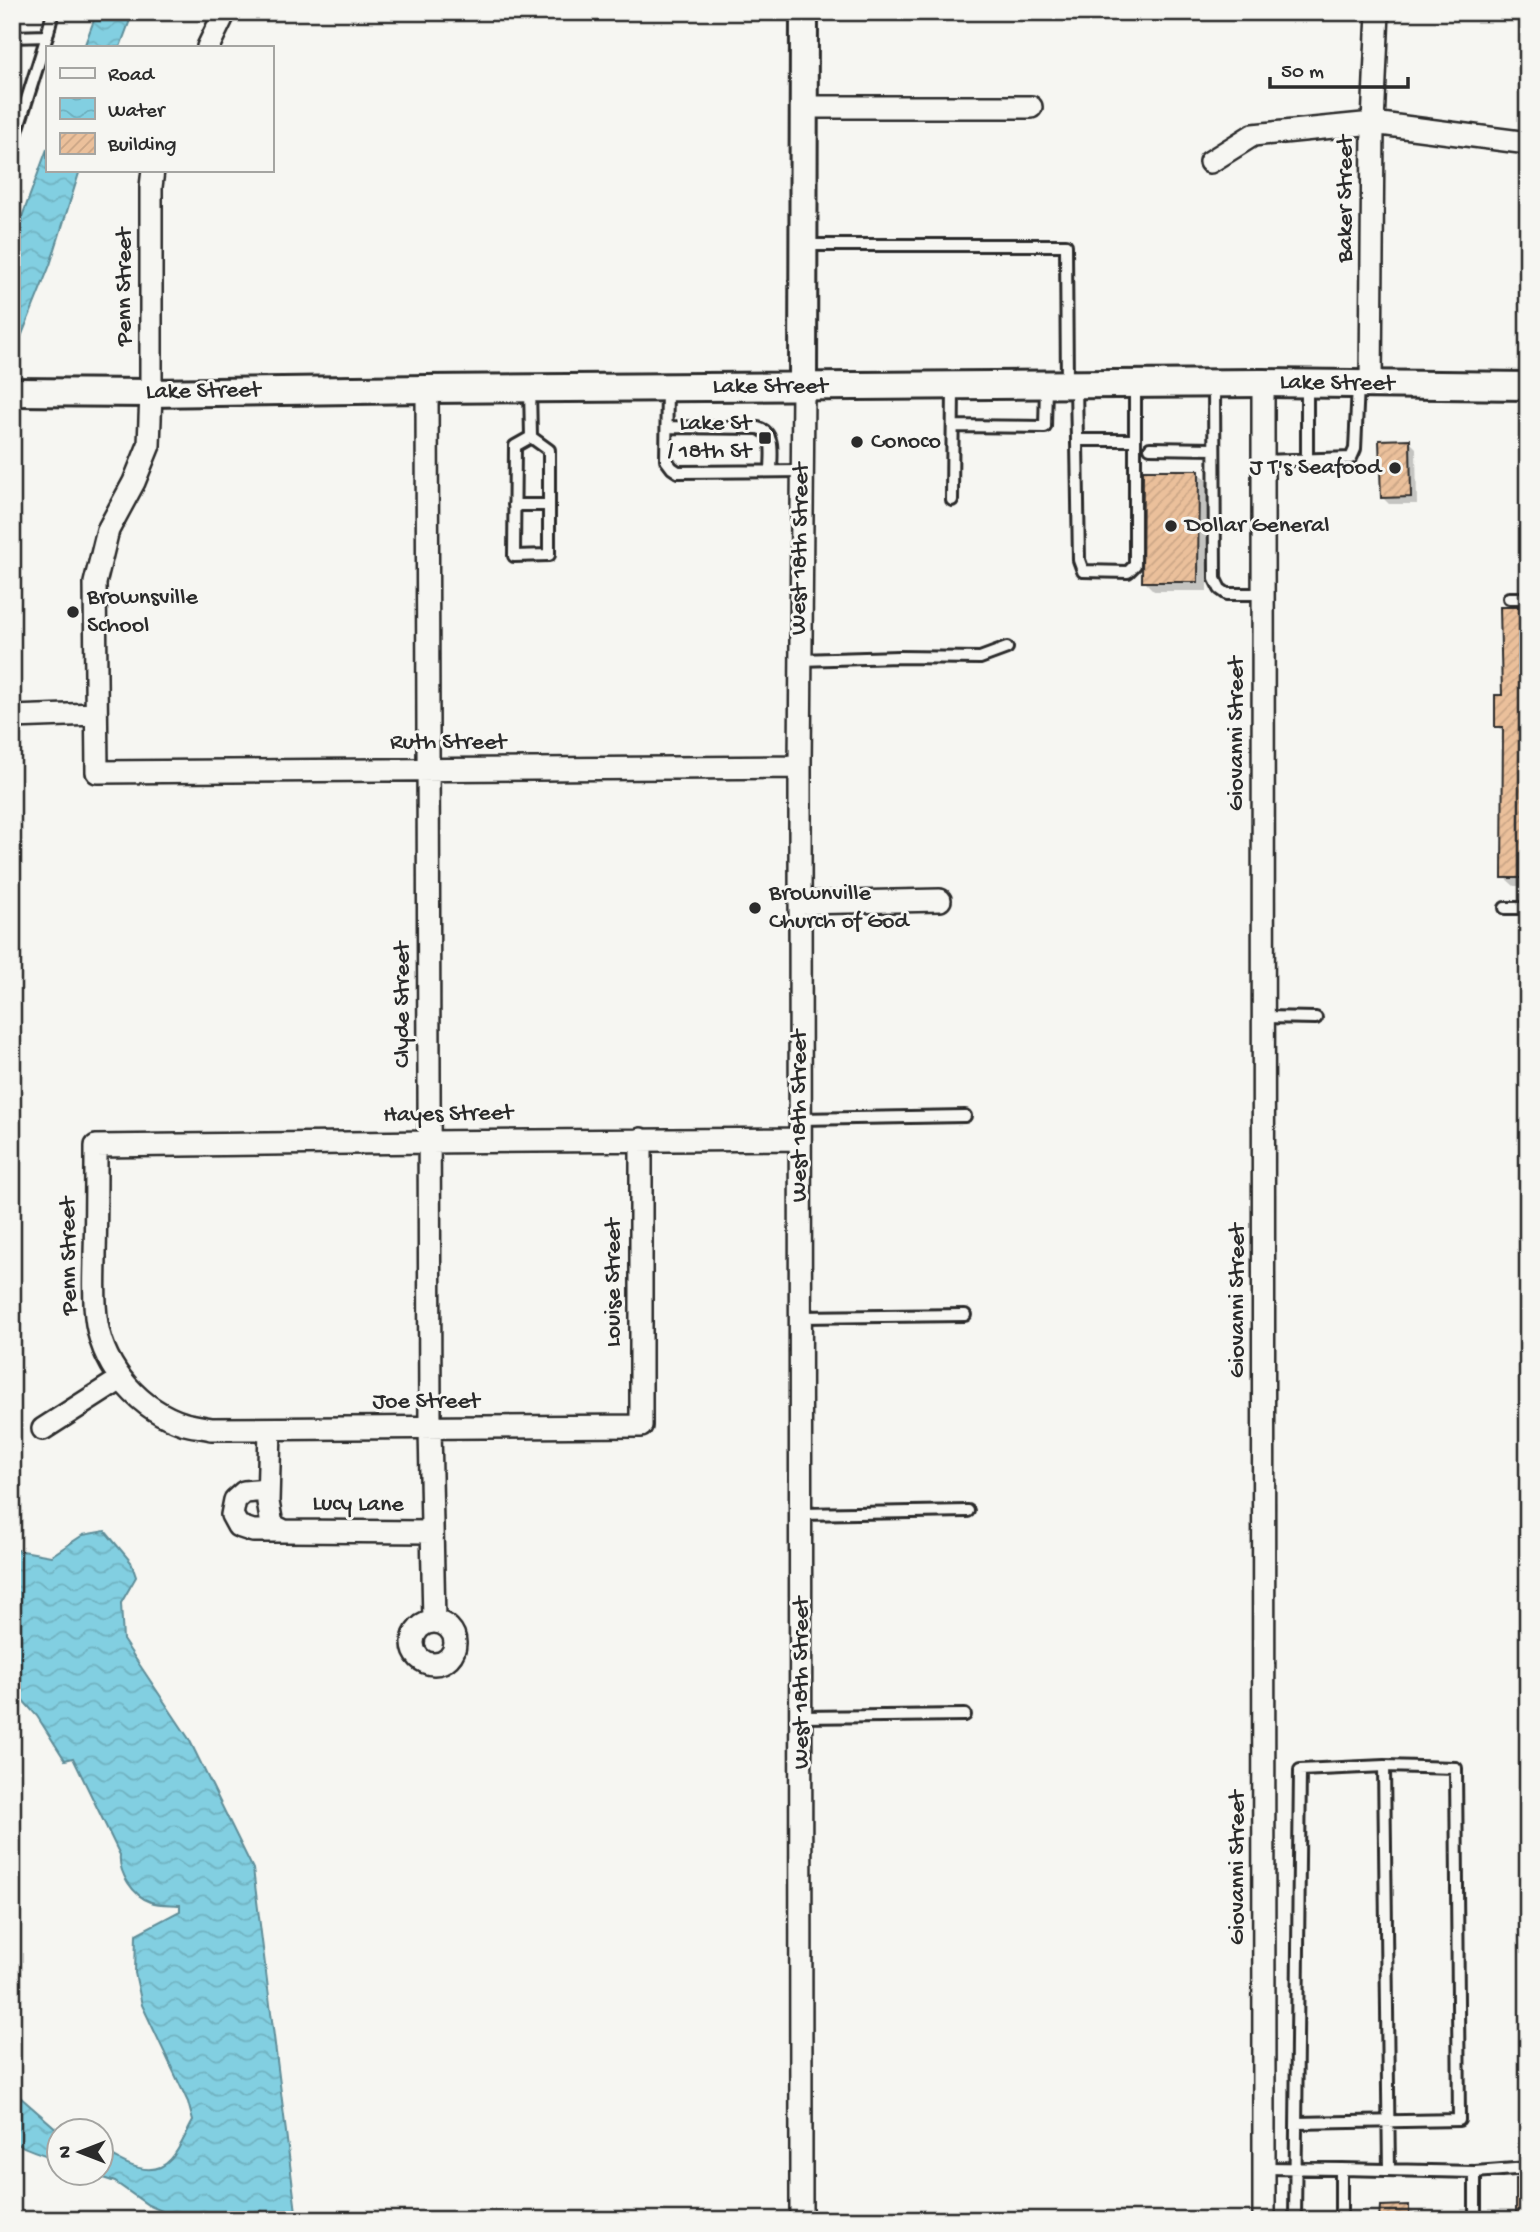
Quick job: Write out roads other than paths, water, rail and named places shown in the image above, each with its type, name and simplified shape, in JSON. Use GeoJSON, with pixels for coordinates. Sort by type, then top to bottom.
{"type":"FeatureCollection","features":[{"type":"Feature","properties":{"kind":"street"},"geometry":{"type":"LineString","coordinates":[[208,46],[225,12]]}},
{"type":"Feature","properties":{"kind":"street","name":"West 18th Street"},"geometry":{"type":"LineString","coordinates":[[801,2220],[800,660],[804,12]]}},
{"type":"Feature","properties":{"kind":"street","name":"Baker Street"},"geometry":{"type":"LineString","coordinates":[[1365,385],[1378,12]]}},
{"type":"Feature","properties":{"kind":"street"},"geometry":{"type":"LineString","coordinates":[[804,107],[1031,107]]}},
{"type":"Feature","properties":{"kind":"street"},"geometry":{"type":"LineString","coordinates":[[1210,162],[1253,135],[1373,123],[1528,143]]}},
{"type":"Feature","properties":{"kind":"street","name":"Penn Street"},"geometry":{"type":"LineString","coordinates":[[97,772],[95,583],[108,530],[134,482],[149,445],[153,172]]}},
{"type":"Feature","properties":{"kind":"street","name":"Lake Street"},"geometry":{"type":"LineString","coordinates":[[18,392],[1214,383],[1528,386]]}},
{"type":"Feature","properties":{"kind":"street","name":"Giovanni Street"},"geometry":{"type":"LineString","coordinates":[[1263,383],[1264,2220]]}},
{"type":"Feature","properties":{"kind":"street","name":"Clyde Street"},"geometry":{"type":"LineString","coordinates":[[428,389],[430,1428],[434,1622]]}},
{"type":"Feature","properties":{"kind":"street"},"geometry":{"type":"LineString","coordinates":[[12,717],[96,714]]}},
{"type":"Feature","properties":{"kind":"street","name":"Ruth Street"},"geometry":{"type":"LineString","coordinates":[[97,772],[800,767]]}},
{"type":"Feature","properties":{"kind":"street"},"geometry":{"type":"LineString","coordinates":[[801,903],[940,901]]}},
{"type":"Feature","properties":{"kind":"street","name":"Hayes Street"},"geometry":{"type":"LineString","coordinates":[[96,1146],[641,1139],[800,1129]]}},
{"type":"Feature","properties":{"kind":"street","name":"Louise Street"},"geometry":{"type":"LineString","coordinates":[[641,1139],[641,1426]]}},
{"type":"Feature","properties":{"kind":"street","name":"Penn Street"},"geometry":{"type":"LineString","coordinates":[[96,1146],[95,1310],[102,1344],[112,1366],[135,1394],[165,1415],[185,1424],[212,1429]]}},
{"type":"Feature","properties":{"kind":"street"},"geometry":{"type":"LineString","coordinates":[[43,1429],[121,1379]]}},
{"type":"Feature","properties":{"kind":"street","name":"Joe Street"},"geometry":{"type":"LineString","coordinates":[[212,1429],[641,1426]]}},
{"type":"Feature","properties":{"kind":"street","name":"Lucy Lane"},"geometry":{"type":"LineString","coordinates":[[270,1429],[268,1502],[272,1525],[284,1531]]}},
{"type":"Feature","properties":{"kind":"street","name":"Lucy Lane"},"geometry":{"type":"LineString","coordinates":[[268,1490],[244,1492],[235,1500],[232,1515],[238,1526],[253,1531],[432,1532]]}},
{"type":"Feature","properties":{"kind":"lane"},"geometry":{"type":"LineString","coordinates":[[12,147],[53,12]]}},
{"type":"Feature","properties":{"kind":"lane"},"geometry":{"type":"LineString","coordinates":[[12,37],[47,36]]}},
{"type":"Feature","properties":{"kind":"lane"},"geometry":{"type":"LineString","coordinates":[[804,245],[1066,245],[1063,384],[1077,440],[1079,560],[1083,571],[1128,572],[1135,565],[1135,384]]}},
{"type":"Feature","properties":{"kind":"lane"},"geometry":{"type":"LineString","coordinates":[[1214,383],[1215,579],[1220,589],[1227,594],[1263,594]]}},
{"type":"Feature","properties":{"kind":"lane"},"geometry":{"type":"LineString","coordinates":[[953,426],[1045,427],[1063,384]]}},
{"type":"Feature","properties":{"kind":"lane"},"geometry":{"type":"LineString","coordinates":[[1307,384],[1307,459]]}},
{"type":"Feature","properties":{"kind":"lane"},"geometry":{"type":"LineString","coordinates":[[1263,461],[1351,458],[1355,449],[1365,385]]}},
{"type":"Feature","properties":{"kind":"lane"},"geometry":{"type":"LineString","coordinates":[[952,500],[953,386]]}},
{"type":"Feature","properties":{"kind":"lane"},"geometry":{"type":"LineString","coordinates":[[667,387],[666,460],[678,472],[802,471]]}},
{"type":"Feature","properties":{"kind":"lane"},"geometry":{"type":"LineString","coordinates":[[530,388],[531,437]]}},
{"type":"Feature","properties":{"kind":"lane"},"geometry":{"type":"LineString","coordinates":[[667,427],[765,430],[770,438],[771,471]]}},
{"type":"Feature","properties":{"kind":"lane"},"geometry":{"type":"LineString","coordinates":[[692,427],[692,440]]}},
{"type":"Feature","properties":{"kind":"lane"},"geometry":{"type":"LineString","coordinates":[[714,427],[714,440]]}},
{"type":"Feature","properties":{"kind":"lane"},"geometry":{"type":"LineString","coordinates":[[736,428],[736,441]]}},
{"type":"Feature","properties":{"kind":"lane"},"geometry":{"type":"LineString","coordinates":[[531,437],[549,450],[549,555],[514,556],[515,446],[531,437]]}},
{"type":"Feature","properties":{"kind":"lane"},"geometry":{"type":"LineString","coordinates":[[1077,440],[1135,440]]}},
{"type":"Feature","properties":{"kind":"lane"},"geometry":{"type":"LineString","coordinates":[[1150,448],[1214,449]]}},
{"type":"Feature","properties":{"kind":"lane"},"geometry":{"type":"LineString","coordinates":[[692,459],[692,472]]}},
{"type":"Feature","properties":{"kind":"lane"},"geometry":{"type":"LineString","coordinates":[[714,459],[714,471]]}},
{"type":"Feature","properties":{"kind":"lane"},"geometry":{"type":"LineString","coordinates":[[736,459],[736,471]]}},
{"type":"Feature","properties":{"kind":"lane"},"geometry":{"type":"LineString","coordinates":[[514,505],[549,505]]}},
{"type":"Feature","properties":{"kind":"lane"},"geometry":{"type":"LineString","coordinates":[[1509,598],[1528,598]]}},
{"type":"Feature","properties":{"kind":"lane"},"geometry":{"type":"LineString","coordinates":[[800,660],[980,658],[1007,648]]}},
{"type":"Feature","properties":{"kind":"lane"},"geometry":{"type":"LineString","coordinates":[[1505,908],[1528,908]]}},
{"type":"Feature","properties":{"kind":"lane"},"geometry":{"type":"LineString","coordinates":[[1264,1017],[1316,1018]]}},
{"type":"Feature","properties":{"kind":"lane"},"geometry":{"type":"LineString","coordinates":[[800,1129],[965,1116]]}},
{"type":"Feature","properties":{"kind":"lane"},"geometry":{"type":"LineString","coordinates":[[800,1317],[965,1315]]}},
{"type":"Feature","properties":{"kind":"lane"},"geometry":{"type":"LineString","coordinates":[[801,1514],[968,1511]]}},
{"type":"Feature","properties":{"kind":"lane"},"geometry":{"type":"LineString","coordinates":[[802,1717],[965,1715]]}},
{"type":"Feature","properties":{"kind":"lane"},"geometry":{"type":"LineString","coordinates":[[1384,1766],[1389,2170]]}},
{"type":"Feature","properties":{"kind":"lane"},"geometry":{"type":"LineString","coordinates":[[1294,2220],[1300,1770],[1384,1766],[1456,1768],[1459,2120],[1296,2123]]}},
{"type":"Feature","properties":{"kind":"lane"},"geometry":{"type":"LineString","coordinates":[[1264,2168],[1475,2172],[1528,2168]]}},
{"type":"Feature","properties":{"kind":"lane"},"geometry":{"type":"LineString","coordinates":[[1341,2169],[1341,2220]]}},
{"type":"Feature","properties":{"kind":"lane"},"geometry":{"type":"LineString","coordinates":[[1475,2172],[1475,2220]]}},
{"type":"Feature","properties":{"kind":"water"},"geometry":{"type":"Polygon","coordinates":[[[97,12],[133,12],[120,46],[84,46],[97,12]]]}},
{"type":"Feature","properties":{"kind":"water"},"geometry":{"type":"Polygon","coordinates":[[[46,152],[46,172],[79,172],[50,265],[17,347],[18,425],[12,434],[12,244],[46,152]]]}},
{"type":"Feature","properties":{"kind":"water"},"geometry":{"type":"Polygon","coordinates":[[[105,1531],[131,1562],[136,1577],[121,1603],[123,1640],[189,1739],[253,1869],[297,2220],[165,2220],[162,2211],[148,2205],[116,2183],[116,2158],[136,2167],[155,2169],[171,2159],[193,2121],[188,2102],[142,2005],[135,1973],[136,1934],[180,1911],[180,1905],[151,1902],[138,1895],[128,1883],[121,1869],[120,1855],[73,1758],[65,1760],[37,1716],[12,1688],[12,1547],[51,1556],[83,1535],[105,1531]]]}},
{"type":"Feature","properties":{"kind":"water"},"geometry":{"type":"Polygon","coordinates":[[[12,2090],[46,2120],[46,2155],[12,2141],[12,2090]]]}},
{"type":"Feature","properties":{"kind":"place","name":"Lake St / 18th St"},"geometry":{"type":"Point","coordinates":[765,438]}},
{"type":"Feature","properties":{"kind":"place","name":"Conoco"},"geometry":{"type":"Point","coordinates":[857,442]}},
{"type":"Feature","properties":{"kind":"place","name":"J T's Seafood"},"geometry":{"type":"Point","coordinates":[1395,468]}},
{"type":"Feature","properties":{"kind":"place","name":"Dollar General"},"geometry":{"type":"Point","coordinates":[1171,526]}},
{"type":"Feature","properties":{"kind":"place","name":"Brownsville School"},"geometry":{"type":"Point","coordinates":[73,612]}},
{"type":"Feature","properties":{"kind":"place","name":"Brownville Church of God"},"geometry":{"type":"Point","coordinates":[755,908]}}]}
